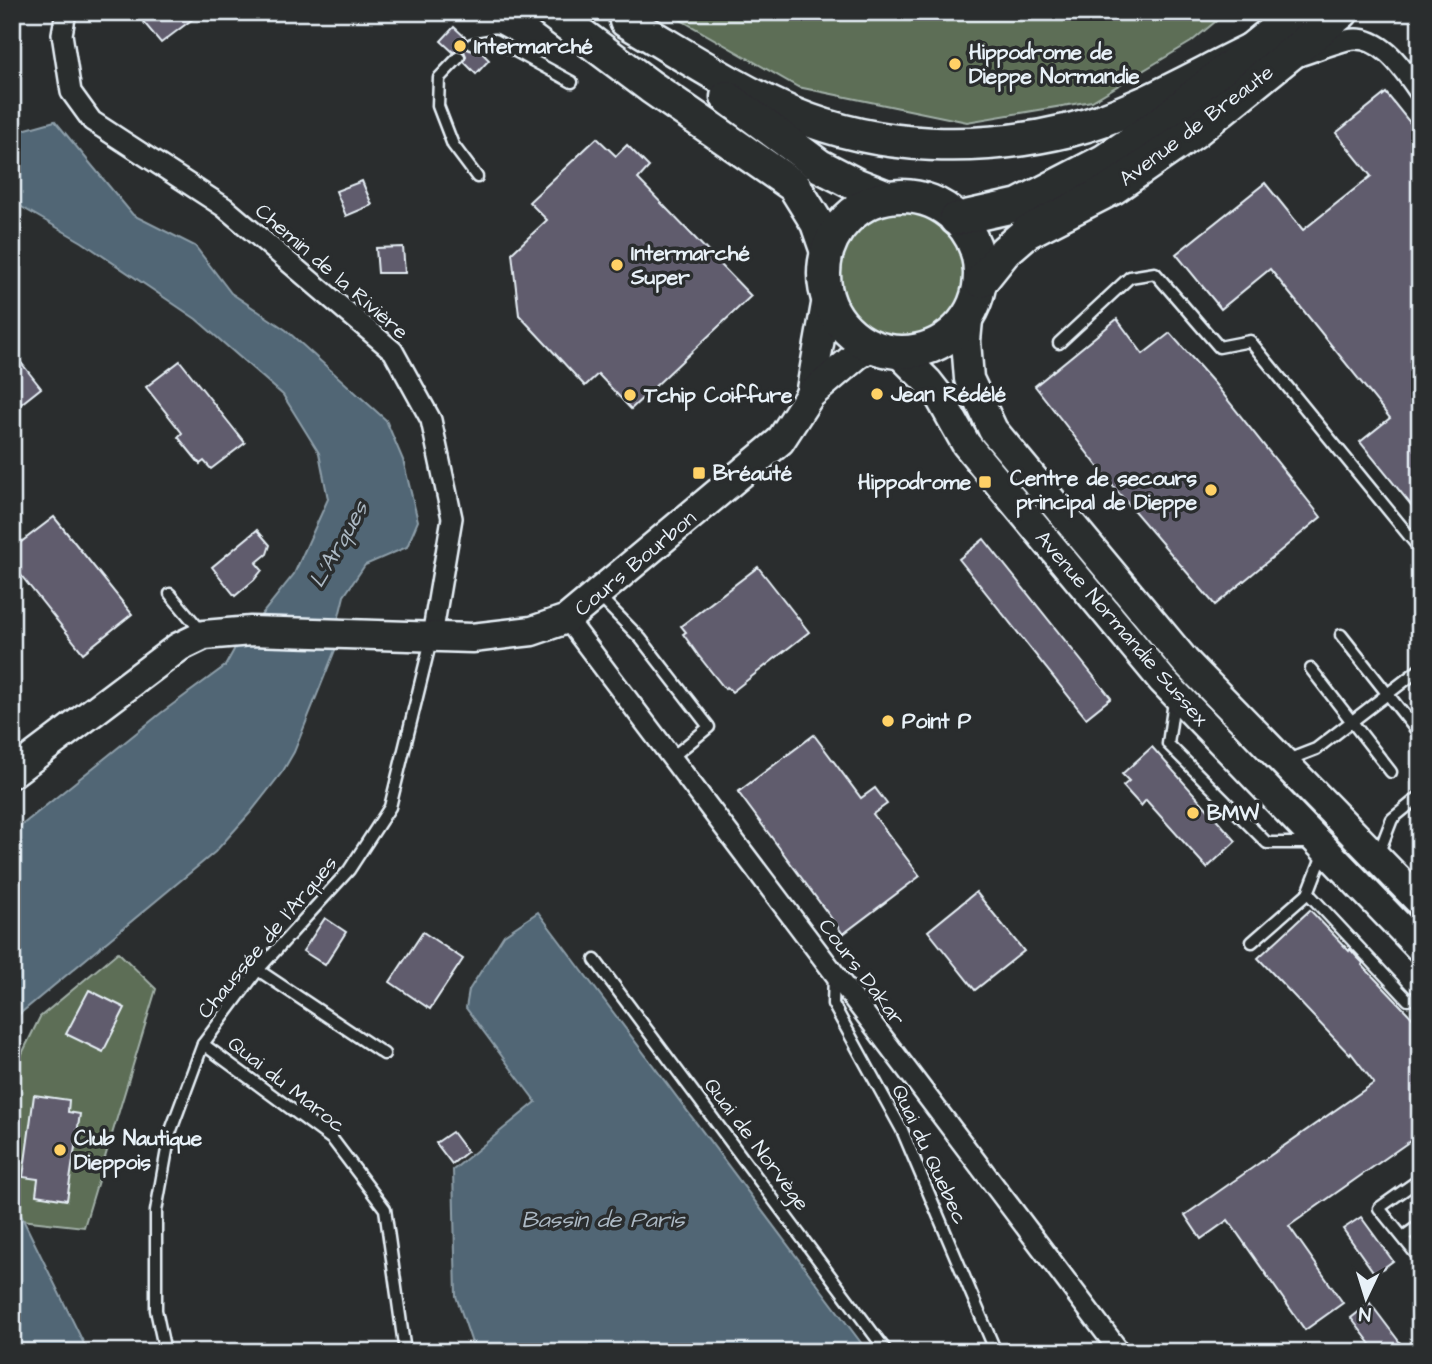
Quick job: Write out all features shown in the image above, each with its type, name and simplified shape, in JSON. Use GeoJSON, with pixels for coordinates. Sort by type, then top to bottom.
{"type":"FeatureCollection","features":[{"type":"Feature","properties":{"kind":"main road"},"geometry":{"type":"LineString","coordinates":[[551,12],[651,87],[794,186],[817,223],[826,249],[828,293],[836,315],[851,334],[885,351],[930,350],[956,335],[968,320],[979,294],[981,281],[979,261],[972,242],[956,219],[945,210],[918,198],[885,196],[820,166],[620,17]]}},
{"type":"Feature","properties":{"kind":"main road","name":"Avenue de Breaute"},"geometry":{"type":"LineString","coordinates":[[981,281],[1004,251],[1027,232],[1113,188],[1195,131],[1263,57],[1297,12]]}},
{"type":"Feature","properties":{"kind":"main road","name":"Avenue de Breaute"},"geometry":{"type":"LineString","coordinates":[[956,219],[1019,205],[1104,161],[1263,57],[1342,12]]}},
{"type":"Feature","properties":{"kind":"main road"},"geometry":{"type":"LineString","coordinates":[[620,17],[749,93],[795,115],[869,137],[945,144],[980,145],[1071,130],[1263,57]]}},
{"type":"Feature","properties":{"kind":"main road"},"geometry":{"type":"LineString","coordinates":[[826,249],[836,228],[848,214],[862,204],[885,196]]}},
{"type":"Feature","properties":{"kind":"main road","name":"Cours Bourbon"},"geometry":{"type":"LineString","coordinates":[[810,395],[828,293]]}},
{"type":"Feature","properties":{"kind":"main road","name":"Avenue Normandie Sussex"},"geometry":{"type":"LineString","coordinates":[[968,320],[970,379],[993,430],[1185,661],[1282,762],[1393,871],[1420,902]]}},
{"type":"Feature","properties":{"kind":"main road","name":"Cours Bourbon"},"geometry":{"type":"LineString","coordinates":[[12,773],[179,647],[204,635],[251,631],[472,638],[533,631],[567,619],[780,441],[810,395],[857,355],[885,351]]}},
{"type":"Feature","properties":{"kind":"main road","name":"Avenue Normandie Sussex"},"geometry":{"type":"LineString","coordinates":[[885,351],[939,396],[966,443],[980,461],[1175,694],[1420,948]]}},
{"type":"Feature","properties":{"kind":"street","name":"Chemin de la Rivière"},"geometry":{"type":"LineString","coordinates":[[66,12],[62,34],[71,92],[92,121],[224,207],[393,351],[431,420],[452,518],[432,636]]}},
{"type":"Feature","properties":{"kind":"street"},"geometry":{"type":"LineString","coordinates":[[1263,57],[1350,39],[1373,43],[1397,61],[1420,93]]}},
{"type":"Feature","properties":{"kind":"street","name":"Cours Dakar"},"geometry":{"type":"LineString","coordinates":[[567,619],[1120,1352]]}},
{"type":"Feature","properties":{"kind":"lane"},"geometry":{"type":"LineString","coordinates":[[472,44],[495,40],[572,82]]}},
{"type":"Feature","properties":{"kind":"lane"},"geometry":{"type":"LineString","coordinates":[[459,57],[439,78],[438,106],[453,145],[477,177]]}},
{"type":"Feature","properties":{"kind":"lane"},"geometry":{"type":"LineString","coordinates":[[1059,343],[1130,277],[1155,273],[1219,347],[1250,341],[1420,550]]}},
{"type":"Feature","properties":{"kind":"lane"},"geometry":{"type":"LineString","coordinates":[[170,594],[204,635]]}},
{"type":"Feature","properties":{"kind":"lane"},"geometry":{"type":"LineString","coordinates":[[597,594],[641,639],[709,727],[671,758]]}},
{"type":"Feature","properties":{"kind":"lane"},"geometry":{"type":"LineString","coordinates":[[1341,635],[1420,735]]}},
{"type":"Feature","properties":{"kind":"lane","name":"Chaussée de l'Arques"},"geometry":{"type":"LineString","coordinates":[[165,1352],[156,1310],[156,1211],[170,1133],[203,1044],[258,970],[349,870],[390,807],[432,636]]}},
{"type":"Feature","properties":{"kind":"lane"},"geometry":{"type":"LineString","coordinates":[[1311,669],[1391,772]]}},
{"type":"Feature","properties":{"kind":"lane"},"geometry":{"type":"LineString","coordinates":[[1282,762],[1315,749],[1420,669]]}},
{"type":"Feature","properties":{"kind":"lane"},"geometry":{"type":"LineString","coordinates":[[1175,694],[1168,744],[1267,843],[1322,845],[1308,893],[1252,942]]}},
{"type":"Feature","properties":{"kind":"lane"},"geometry":{"type":"LineString","coordinates":[[1393,871],[1392,819],[1420,796]]}},
{"type":"Feature","properties":{"kind":"lane"},"geometry":{"type":"LineString","coordinates":[[1308,893],[1408,1000],[1420,996]]}},
{"type":"Feature","properties":{"kind":"lane","name":"Quai de Norvège"},"geometry":{"type":"LineString","coordinates":[[595,960],[887,1352]]}},
{"type":"Feature","properties":{"kind":"lane"},"geometry":{"type":"LineString","coordinates":[[258,970],[384,1054]]}},
{"type":"Feature","properties":{"kind":"lane","name":"Quai du Quebec"},"geometry":{"type":"LineString","coordinates":[[834,974],[833,1004],[902,1130],[996,1352]]}},
{"type":"Feature","properties":{"kind":"lane","name":"Quai du Maroc"},"geometry":{"type":"LineString","coordinates":[[203,1044],[333,1140],[385,1209],[405,1352]]}},
{"type":"Feature","properties":{"kind":"lane"},"geometry":{"type":"LineString","coordinates":[[1420,1179],[1379,1208],[1420,1259]]}},
{"type":"Feature","properties":{"kind":"lane"},"geometry":{"type":"LineString","coordinates":[[1403,1237],[1420,1224]]}},
{"type":"Feature","properties":{"kind":"green space","name":"Hippodrome de Dieppe Normandie"},"geometry":{"type":"Polygon","coordinates":[[[667,12],[1227,12],[1191,42],[1092,101],[967,122],[798,87],[667,12]]]}},
{"type":"Feature","properties":{"kind":"green space"},"geometry":{"type":"Polygon","coordinates":[[[902,207],[927,212],[948,226],[962,247],[967,272],[962,297],[948,318],[927,332],[902,337],[877,332],[856,318],[842,297],[837,272],[842,247],[856,226],[877,212],[902,207]]]}},
{"type":"Feature","properties":{"kind":"green space","name":"Club Nautique Dieppois"},"geometry":{"type":"Polygon","coordinates":[[[118,952],[156,989],[84,1227],[12,1219],[13,1072],[40,1017],[118,952]]]}},
{"type":"Feature","properties":{"kind":"water","name":"L'Arques"},"geometry":{"type":"Polygon","coordinates":[[[55,121],[133,215],[195,246],[231,293],[286,330],[386,420],[403,460],[418,521],[407,547],[365,565],[344,596],[332,645],[335,650],[294,752],[283,771],[250,813],[215,852],[12,1023],[12,833],[161,713],[225,666],[235,648],[294,574],[328,499],[319,453],[283,395],[196,319],[82,242],[13,202],[19,131],[55,121]]]}},
{"type":"Feature","properties":{"kind":"water","name":"Bassin de Paris"},"geometry":{"type":"Polygon","coordinates":[[[538,912],[868,1352],[475,1352],[456,1296],[453,1170],[536,1102],[466,1008],[469,990],[504,935],[538,912]]]}},
{"type":"Feature","properties":{"kind":"water"},"geometry":{"type":"Polygon","coordinates":[[[12,1197],[88,1352],[12,1352],[12,1197]]]}},
{"type":"Feature","properties":{"kind":"building"},"geometry":{"type":"Polygon","coordinates":[[[135,12],[202,12],[161,43],[135,12]]]}},
{"type":"Feature","properties":{"kind":"building"},"geometry":{"type":"Polygon","coordinates":[[[454,27],[467,39],[467,49],[479,50],[489,60],[476,74],[464,62],[464,51],[453,52],[441,41],[454,27]]]}},
{"type":"Feature","properties":{"kind":"building"},"geometry":{"type":"Polygon","coordinates":[[[1386,93],[1420,135],[1420,516],[1360,442],[1390,418],[1270,269],[1221,309],[1176,254],[1265,183],[1303,230],[1371,176],[1336,133],[1386,93]]]}},
{"type":"Feature","properties":{"kind":"building","name":"Intermarché Super"},"geometry":{"type":"Polygon","coordinates":[[[597,138],[616,156],[627,145],[649,167],[638,179],[751,296],[631,409],[598,374],[585,386],[519,315],[512,253],[547,220],[529,202],[597,138]]]}},
{"type":"Feature","properties":{"kind":"building"},"geometry":{"type":"Polygon","coordinates":[[[362,181],[372,205],[346,216],[336,191],[362,181]]]}},
{"type":"Feature","properties":{"kind":"building"},"geometry":{"type":"Polygon","coordinates":[[[403,247],[405,273],[378,273],[376,248],[403,247]]]}},
{"type":"Feature","properties":{"kind":"building"},"geometry":{"type":"Polygon","coordinates":[[[1117,319],[1143,354],[1170,333],[1215,384],[1321,517],[1215,605],[1117,491],[1035,386],[1117,319]]]}},
{"type":"Feature","properties":{"kind":"building"},"geometry":{"type":"Polygon","coordinates":[[[12,351],[41,388],[12,411],[12,351]]]}},
{"type":"Feature","properties":{"kind":"building"},"geometry":{"type":"Polygon","coordinates":[[[180,361],[245,443],[211,469],[204,461],[200,464],[178,437],[182,433],[146,387],[180,361]]]}},
{"type":"Feature","properties":{"kind":"building"},"geometry":{"type":"Polygon","coordinates":[[[54,517],[132,614],[83,653],[12,564],[12,549],[54,517]]]}},
{"type":"Feature","properties":{"kind":"building"},"geometry":{"type":"Polygon","coordinates":[[[257,530],[270,545],[267,554],[256,563],[262,570],[235,596],[212,567],[257,530]]]}},
{"type":"Feature","properties":{"kind":"building"},"geometry":{"type":"Polygon","coordinates":[[[984,539],[1111,698],[1086,718],[959,559],[984,539]]]}},
{"type":"Feature","properties":{"kind":"building"},"geometry":{"type":"Polygon","coordinates":[[[758,567],[809,632],[732,692],[727,687],[725,689],[698,655],[683,634],[686,632],[681,626],[758,567]]]}},
{"type":"Feature","properties":{"kind":"building"},"geometry":{"type":"Polygon","coordinates":[[[814,735],[861,798],[875,788],[887,804],[873,814],[920,876],[843,934],[738,792],[814,735]]]}},
{"type":"Feature","properties":{"kind":"building"},"geometry":{"type":"Polygon","coordinates":[[[1152,747],[1236,841],[1207,868],[1146,800],[1141,806],[1123,786],[1129,781],[1122,774],[1152,747]]]}},
{"type":"Feature","properties":{"kind":"building"},"geometry":{"type":"Polygon","coordinates":[[[976,892],[1024,951],[975,990],[928,931],[976,892]]]}},
{"type":"Feature","properties":{"kind":"building"},"geometry":{"type":"Polygon","coordinates":[[[1310,910],[1349,951],[1350,949],[1420,1026],[1420,1134],[1289,1226],[1343,1303],[1305,1330],[1228,1220],[1201,1239],[1185,1215],[1374,1083],[1351,1053],[1350,1055],[1258,958],[1310,910]]]}},
{"type":"Feature","properties":{"kind":"building"},"geometry":{"type":"Polygon","coordinates":[[[325,918],[346,932],[325,965],[303,951],[325,918]]]}},
{"type":"Feature","properties":{"kind":"building"},"geometry":{"type":"Polygon","coordinates":[[[423,932],[463,959],[430,1009],[390,982],[423,932]]]}},
{"type":"Feature","properties":{"kind":"building"},"geometry":{"type":"Polygon","coordinates":[[[89,990],[125,1008],[103,1052],[66,1034],[89,990]]]}},
{"type":"Feature","properties":{"kind":"building"},"geometry":{"type":"Polygon","coordinates":[[[34,1095],[69,1100],[68,1112],[80,1114],[67,1200],[36,1195],[38,1179],[23,1177],[34,1095]]]}},
{"type":"Feature","properties":{"kind":"building"},"geometry":{"type":"Polygon","coordinates":[[[452,1132],[467,1152],[452,1164],[436,1143],[452,1132]]]}},
{"type":"Feature","properties":{"kind":"building"},"geometry":{"type":"Polygon","coordinates":[[[1361,1217],[1393,1261],[1375,1274],[1343,1229],[1361,1217]]]}},
{"type":"Feature","properties":{"kind":"building"},"geometry":{"type":"Polygon","coordinates":[[[1370,1303],[1407,1352],[1377,1352],[1351,1318],[1370,1303]]]}},
{"type":"Feature","properties":{"kind":"place","name":"Intermarché"},"geometry":{"type":"Point","coordinates":[460,46]}},
{"type":"Feature","properties":{"kind":"place","name":"Hippodrome de Dieppe Normandie"},"geometry":{"type":"Point","coordinates":[955,64]}},
{"type":"Feature","properties":{"kind":"place","name":"Intermarché Super"},"geometry":{"type":"Point","coordinates":[617,265]}},
{"type":"Feature","properties":{"kind":"place","name":"Jean Rédélé"},"geometry":{"type":"Point","coordinates":[877,394]}},
{"type":"Feature","properties":{"kind":"place","name":"Tchip Coiffure"},"geometry":{"type":"Point","coordinates":[630,395]}},
{"type":"Feature","properties":{"kind":"place","name":"Bréauté"},"geometry":{"type":"Point","coordinates":[699,473]}},
{"type":"Feature","properties":{"kind":"place","name":"Hippodrome"},"geometry":{"type":"Point","coordinates":[985,482]}},
{"type":"Feature","properties":{"kind":"place","name":"Centre de secours principal de Dieppe"},"geometry":{"type":"Point","coordinates":[1211,490]}},
{"type":"Feature","properties":{"kind":"place","name":"Point P"},"geometry":{"type":"Point","coordinates":[888,721]}},
{"type":"Feature","properties":{"kind":"place","name":"BMW"},"geometry":{"type":"Point","coordinates":[1193,813]}},
{"type":"Feature","properties":{"kind":"place","name":"Club Nautique Dieppois"},"geometry":{"type":"Point","coordinates":[60,1150]}}]}
